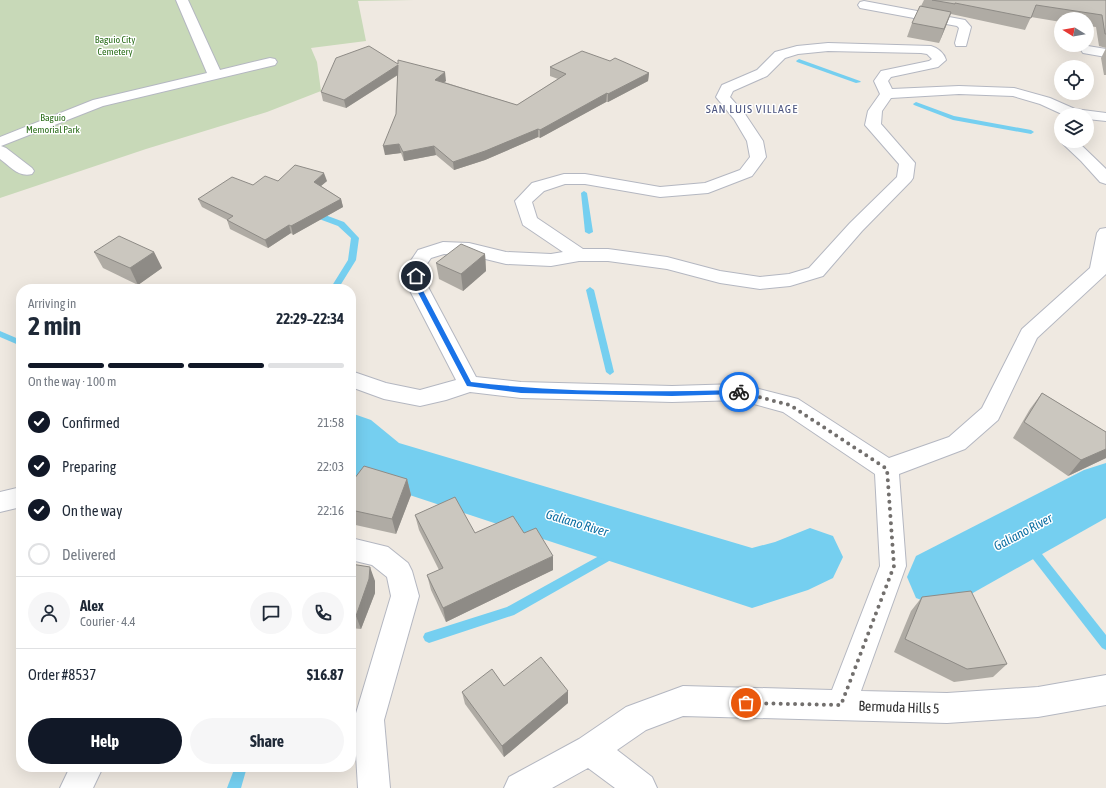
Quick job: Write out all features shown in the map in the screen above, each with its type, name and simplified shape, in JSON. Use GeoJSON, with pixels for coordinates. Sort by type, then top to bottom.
{"type":"FeatureCollection","features":[{"type":"Feature","properties":{"kind":"street"},"geometry":{"type":"LineString","coordinates":[[182,0],[215,74]]}},
{"type":"Feature","properties":{"kind":"street"},"geometry":{"type":"LineString","coordinates":[[869,0],[864,5],[961,23],[965,26],[961,43]]}},
{"type":"Feature","properties":{"kind":"street"},"geometry":{"type":"LineString","coordinates":[[579,255],[529,221],[523,200],[538,186],[564,179],[585,179],[660,192],[708,188],[746,173],[758,157],[755,141],[740,117],[723,97],[727,88],[762,73],[780,55],[797,50],[828,47],[864,47],[931,50],[938,56],[939,60],[933,64],[886,74],[881,81],[886,94]]}},
{"type":"Feature","properties":{"kind":"street"},"geometry":{"type":"LineString","coordinates":[[1094,51],[1106,53]]}},
{"type":"Feature","properties":{"kind":"street"},"geometry":{"type":"LineString","coordinates":[[0,142],[98,103],[270,62]]}},
{"type":"Feature","properties":{"kind":"street"},"geometry":{"type":"LineString","coordinates":[[886,94],[959,90],[1014,92],[1045,101],[1059,108]]}},
{"type":"Feature","properties":{"kind":"street"},"geometry":{"type":"LineString","coordinates":[[469,384],[417,285],[415,268],[424,254],[443,248],[469,249],[506,258],[551,260],[579,255],[608,255],[667,263],[720,277],[760,283],[790,280],[816,272],[856,227],[905,178],[907,163],[873,124],[875,111],[886,94]]}},
{"type":"Feature","properties":{"kind":"street"},"geometry":{"type":"LineString","coordinates":[[1094,116],[1106,117]]}},
{"type":"Feature","properties":{"kind":"street"},"geometry":{"type":"LineString","coordinates":[[1076,148],[1106,179]]}},
{"type":"Feature","properties":{"kind":"street"},"geometry":{"type":"LineString","coordinates":[[0,151],[26,171]]}},
{"type":"Feature","properties":{"kind":"street"},"geometry":{"type":"LineString","coordinates":[[887,469],[957,444],[990,414],[1029,334],[1099,270],[1106,233]]}},
{"type":"Feature","properties":{"kind":"street"},"geometry":{"type":"LineString","coordinates":[[356,381],[384,391],[420,398],[446,392],[469,384],[521,390],[672,394],[739,392],[790,405],[887,469]]}},
{"type":"Feature","properties":{"kind":"street"},"geometry":{"type":"LineString","coordinates":[[841,705],[894,566],[887,469]]}},
{"type":"Feature","properties":{"kind":"street"},"geometry":{"type":"LineString","coordinates":[[0,502],[16,498]]}},
{"type":"Feature","properties":{"kind":"street"},"geometry":{"type":"LineString","coordinates":[[356,550],[379,555],[399,571],[405,596],[369,720],[374,788]]}},
{"type":"Feature","properties":{"kind":"street","name":"Bermuda Hills 5"},"geometry":{"type":"LineString","coordinates":[[520,788],[590,750],[637,718],[683,702],[947,708],[1038,702],[1106,690]]}},
{"type":"Feature","properties":{"kind":"street"},"geometry":{"type":"LineString","coordinates":[[590,750],[641,788]]}},
{"type":"Feature","properties":{"kind":"street"},"geometry":{"type":"LineString","coordinates":[[76,788],[84,772]]}},
{"type":"Feature","properties":{"kind":"green space"},"geometry":{"type":"Polygon","coordinates":[[[0,0],[414,0],[358,1],[366,41],[311,48],[317,62],[321,91],[267,112],[146,149],[0,198],[0,0]]]}},
{"type":"Feature","properties":{"kind":"building"},"geometry":{"type":"Polygon","coordinates":[[[932,0],[1106,0],[1106,34],[1102,15],[1094,14],[1094,12],[1082,12],[1036,5],[1031,18],[932,0]]]}},
{"type":"Feature","properties":{"kind":"building"},"geometry":{"type":"Polygon","coordinates":[[[920,6],[951,12],[944,29],[912,23],[920,6]]]}},
{"type":"Feature","properties":{"kind":"building"},"geometry":{"type":"Polygon","coordinates":[[[369,46],[398,64],[398,60],[445,72],[435,80],[517,105],[566,74],[550,67],[582,51],[610,61],[615,58],[649,73],[608,94],[607,93],[540,130],[538,129],[485,151],[453,162],[434,146],[403,152],[399,144],[383,146],[396,114],[398,65],[344,100],[321,92],[336,58],[369,46]]]}},
{"type":"Feature","properties":{"kind":"building"},"geometry":{"type":"Polygon","coordinates":[[[295,165],[324,173],[314,182],[341,199],[291,226],[289,225],[265,240],[227,220],[233,216],[198,199],[232,177],[253,185],[265,176],[278,181],[295,165]]]}},
{"type":"Feature","properties":{"kind":"building"},"geometry":{"type":"Polygon","coordinates":[[[119,236],[154,252],[130,268],[94,252],[119,236]]]}},
{"type":"Feature","properties":{"kind":"building"},"geometry":{"type":"Polygon","coordinates":[[[461,244],[485,254],[461,274],[436,263],[461,244]]]}},
{"type":"Feature","properties":{"kind":"building"},"geometry":{"type":"Polygon","coordinates":[[[1042,393],[1106,432],[1106,449],[1081,460],[1024,422],[1042,393]]]}},
{"type":"Feature","properties":{"kind":"building"},"geometry":{"type":"Polygon","coordinates":[[[364,466],[407,479],[392,519],[356,511],[356,476],[364,466]]]}},
{"type":"Feature","properties":{"kind":"building"},"geometry":{"type":"Polygon","coordinates":[[[455,497],[475,533],[513,516],[524,533],[536,528],[553,556],[443,608],[427,575],[443,568],[415,515],[455,497]]]}},
{"type":"Feature","properties":{"kind":"building"},"geometry":{"type":"Polygon","coordinates":[[[356,565],[370,567],[369,579],[356,616],[356,565]]]}},
{"type":"Feature","properties":{"kind":"building"},"geometry":{"type":"Polygon","coordinates":[[[971,591],[1007,664],[967,669],[905,639],[922,597],[971,591]]]}},
{"type":"Feature","properties":{"kind":"building"},"geometry":{"type":"Polygon","coordinates":[[[541,657],[568,691],[502,746],[462,692],[492,669],[504,686],[541,657]]]}},
{"type":"Feature","properties":{"kind":"waterway"},"geometry":{"type":"LineString","coordinates":[[799,61],[858,82]]}},
{"type":"Feature","properties":{"kind":"waterway"},"geometry":{"type":"LineString","coordinates":[[916,104],[953,118],[1031,132]]}},
{"type":"Feature","properties":{"kind":"waterway"},"geometry":{"type":"LineString","coordinates":[[584,193],[589,232]]}},
{"type":"Feature","properties":{"kind":"waterway"},"geometry":{"type":"LineString","coordinates":[[314,214],[341,224],[355,238],[352,260],[337,284]]}},
{"type":"Feature","properties":{"kind":"waterway"},"geometry":{"type":"LineString","coordinates":[[590,290],[610,372]]}},
{"type":"Feature","properties":{"kind":"waterway"},"geometry":{"type":"LineString","coordinates":[[0,334],[16,341]]}},
{"type":"Feature","properties":{"kind":"waterway","name":"Galiano River"},"geometry":{"type":"LineString","coordinates":[[356,440],[379,461],[752,578],[785,569],[810,557]]}},
{"type":"Feature","properties":{"kind":"waterway","name":"Galiano River"},"geometry":{"type":"LineString","coordinates":[[940,577],[1106,488]]}},
{"type":"Feature","properties":{"kind":"waterway"},"geometry":{"type":"LineString","coordinates":[[1019,533],[1106,644]]}},
{"type":"Feature","properties":{"kind":"waterway"},"geometry":{"type":"LineString","coordinates":[[429,637],[510,611],[635,541]]}},
{"type":"Feature","properties":{"kind":"waterway"},"geometry":{"type":"LineString","coordinates":[[234,788],[239,772]]}},
{"type":"Feature","properties":{"kind":"way so far"},"geometry":{"type":"LineString","coordinates":[[739,392],[790,405],[887,469],[894,566],[841,705],[746,703]]}},
{"type":"Feature","properties":{"kind":"district","name":"SAN LUIS VILLAGE"},"geometry":{"type":"Point","coordinates":[752,109]}},
{"type":"Feature","properties":{"kind":"route"},"geometry":{"type":"LineString","coordinates":[[416,276],[417,285],[469,384],[521,390],[611,393],[672,394],[739,392]]}},
{"type":"Feature","properties":{"kind":"park label","name":"Baguio City Cemetery"},"geometry":{"type":"Point","coordinates":[115,44]}},
{"type":"Feature","properties":{"kind":"park label","name":"Baguio Memorial Park"},"geometry":{"type":"Point","coordinates":[53,122]}}]}
